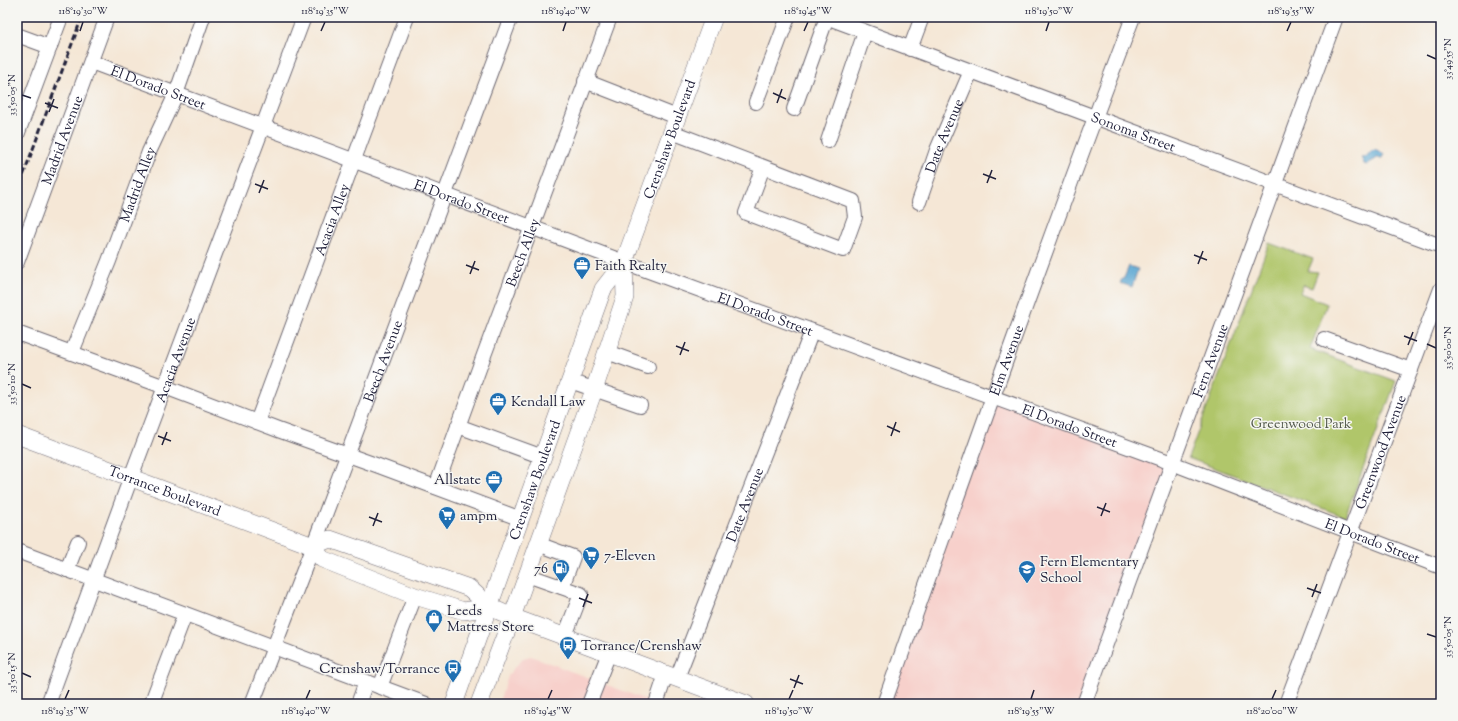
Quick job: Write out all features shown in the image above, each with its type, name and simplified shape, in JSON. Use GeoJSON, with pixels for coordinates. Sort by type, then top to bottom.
{"type":"FeatureCollection","features":[{"type":"Feature","properties":{"kind":"main road","name":"Crenshaw Boulevard"},"geometry":{"type":"LineString","coordinates":[[454,704],[603,289],[624,262],[714,17]]}},
{"type":"Feature","properties":{"kind":"main road","name":"Crenshaw Boulevard"},"geometry":{"type":"LineString","coordinates":[[479,704],[512,617],[607,352],[625,297],[624,262]]}},
{"type":"Feature","properties":{"kind":"main road","name":"Torrance Boulevard"},"geometry":{"type":"LineString","coordinates":[[17,434],[313,546],[322,559],[415,596],[464,611],[490,607]]}},
{"type":"Feature","properties":{"kind":"main road"},"geometry":{"type":"LineString","coordinates":[[313,546],[330,539],[469,588],[490,607],[512,617],[746,704]]}},
{"type":"Feature","properties":{"kind":"street"},"geometry":{"type":"LineString","coordinates":[[17,135],[61,17]]}},
{"type":"Feature","properties":{"kind":"street","name":"Madrid Avenue"},"geometry":{"type":"LineString","coordinates":[[17,262],[107,17]]}},
{"type":"Feature","properties":{"kind":"street","name":"Madrid Alley"},"geometry":{"type":"LineString","coordinates":[[72,352],[109,261],[149,152],[176,94],[203,17]]}},
{"type":"Feature","properties":{"kind":"street","name":"Acacia Avenue"},"geometry":{"type":"LineString","coordinates":[[48,704],[131,477],[304,17]]}},
{"type":"Feature","properties":{"kind":"street","name":"Acacia Alley"},"geometry":{"type":"LineString","coordinates":[[257,422],[407,17]]}},
{"type":"Feature","properties":{"kind":"street","name":"Beech Avenue"},"geometry":{"type":"LineString","coordinates":[[252,704],[348,455],[511,17]]}},
{"type":"Feature","properties":{"kind":"street","name":"Beech Alley"},"geometry":{"type":"LineString","coordinates":[[436,487],[585,81],[610,17]]}},
{"type":"Feature","properties":{"kind":"street"},"geometry":{"type":"LineString","coordinates":[[756,102],[788,17]]}},
{"type":"Feature","properties":{"kind":"street"},"geometry":{"type":"LineString","coordinates":[[794,109],[826,17]]}},
{"type":"Feature","properties":{"kind":"street","name":"Sonoma Street"},"geometry":{"type":"LineString","coordinates":[[826,17],[1441,246]]}},
{"type":"Feature","properties":{"kind":"street"},"geometry":{"type":"LineString","coordinates":[[910,49],[922,17]]}},
{"type":"Feature","properties":{"kind":"street","name":"Elm Avenue"},"geometry":{"type":"LineString","coordinates":[[884,704],[992,397],[1094,117],[1133,17]]}},
{"type":"Feature","properties":{"kind":"street","name":"Fern Avenue"},"geometry":{"type":"LineString","coordinates":[[1084,704],[1336,17]]}},
{"type":"Feature","properties":{"kind":"street"},"geometry":{"type":"LineString","coordinates":[[828,140],[865,32]]}},
{"type":"Feature","properties":{"kind":"street"},"geometry":{"type":"LineString","coordinates":[[17,35],[50,47]]}},
{"type":"Feature","properties":{"kind":"street","name":"El Dorado Street"},"geometry":{"type":"LineString","coordinates":[[91,62],[624,262],[1172,463],[1441,567]]}},
{"type":"Feature","properties":{"kind":"street","name":"Date Avenue"},"geometry":{"type":"LineString","coordinates":[[919,202],[937,150],[971,71]]}},
{"type":"Feature","properties":{"kind":"street"},"geometry":{"type":"LineString","coordinates":[[585,81],[763,167],[853,201],[855,217],[843,250],[746,213],[763,167]]}},
{"type":"Feature","properties":{"kind":"street","name":"Greenwood Avenue"},"geometry":{"type":"LineString","coordinates":[[1286,704],[1352,532],[1441,289]]}},
{"type":"Feature","properties":{"kind":"street","name":"Date Avenue"},"geometry":{"type":"LineString","coordinates":[[672,676],[812,331]]}},
{"type":"Feature","properties":{"kind":"street"},"geometry":{"type":"LineString","coordinates":[[17,333],[72,352],[521,519]]}},
{"type":"Feature","properties":{"kind":"street"},"geometry":{"type":"LineString","coordinates":[[1324,339],[1411,370]]}},
{"type":"Feature","properties":{"kind":"street"},"geometry":{"type":"LineString","coordinates":[[607,352],[648,367]]}},
{"type":"Feature","properties":{"kind":"street"},"geometry":{"type":"LineString","coordinates":[[570,381],[640,405]]}},
{"type":"Feature","properties":{"kind":"street"},"geometry":{"type":"LineString","coordinates":[[458,426],[543,457]]}},
{"type":"Feature","properties":{"kind":"street"},"geometry":{"type":"LineString","coordinates":[[67,570],[78,542]]}},
{"type":"Feature","properties":{"kind":"street"},"geometry":{"type":"LineString","coordinates":[[538,544],[573,557],[562,587]]}},
{"type":"Feature","properties":{"kind":"street"},"geometry":{"type":"LineString","coordinates":[[17,551],[426,704]]}},
{"type":"Feature","properties":{"kind":"street"},"geometry":{"type":"LineString","coordinates":[[527,575],[581,594],[565,636]]}},
{"type":"Feature","properties":{"kind":"street"},"geometry":{"type":"LineString","coordinates":[[380,687],[415,596]]}},
{"type":"Feature","properties":{"kind":"street"},"geometry":{"type":"LineString","coordinates":[[151,704],[185,614]]}},
{"type":"Feature","properties":{"kind":"street"},"geometry":{"type":"LineString","coordinates":[[589,704],[609,653]]}},
{"type":"Feature","properties":{"kind":"street"},"geometry":{"type":"LineString","coordinates":[[656,704],[672,676]]}},
{"type":"Feature","properties":{"kind":"street"},"geometry":{"type":"LineString","coordinates":[[358,704],[366,682]]}},
{"type":"Feature","properties":{"kind":"shaded area","name":"Fern Elementary School"},"geometry":{"type":"Polygon","coordinates":[[[992,397],[1172,463],[1084,704],[884,704],[992,397]]]}},
{"type":"Feature","properties":{"kind":"shaded area"},"geometry":{"type":"Polygon","coordinates":[[[531,656],[646,700],[647,704],[498,704],[509,674],[523,658],[531,656]]]}},
{"type":"Feature","properties":{"kind":"green space","name":"Greenwood Park"},"geometry":{"type":"Polygon","coordinates":[[[1269,243],[1313,259],[1308,271],[1318,272],[1312,288],[1305,286],[1304,284],[1300,293],[1327,304],[1310,349],[1396,381],[1345,517],[1188,458],[1269,243]]]}},
{"type":"Feature","properties":{"kind":"water"},"geometry":{"type":"Polygon","coordinates":[[[1375,150],[1384,154],[1382,158],[1377,158],[1367,165],[1364,164],[1361,157],[1366,157],[1371,151],[1375,150]]]}},
{"type":"Feature","properties":{"kind":"water"},"geometry":{"type":"Polygon","coordinates":[[[1129,266],[1138,269],[1132,287],[1120,283],[1129,266]]]}},
{"type":"Feature","properties":{"kind":"railway"},"geometry":{"type":"LineString","coordinates":[[17,192],[82,17]]}},
{"type":"Feature","properties":{"kind":"place","name":"Faith Realty"},"geometry":{"type":"Point","coordinates":[582,280]}},
{"type":"Feature","properties":{"kind":"place","name":"Kendall Law"},"geometry":{"type":"Point","coordinates":[498,416]}},
{"type":"Feature","properties":{"kind":"place","name":"Allstate"},"geometry":{"type":"Point","coordinates":[494,494]}},
{"type":"Feature","properties":{"kind":"place","name":"ampm"},"geometry":{"type":"Point","coordinates":[447,530]}},
{"type":"Feature","properties":{"kind":"place","name":"7-Eleven"},"geometry":{"type":"Point","coordinates":[591,570]}},
{"type":"Feature","properties":{"kind":"place","name":"76"},"geometry":{"type":"Point","coordinates":[561,583]}},
{"type":"Feature","properties":{"kind":"place","name":"Fern Elementary School"},"geometry":{"type":"Point","coordinates":[1027,584]}},
{"type":"Feature","properties":{"kind":"place","name":"Leeds Mattress Store"},"geometry":{"type":"Point","coordinates":[434,633]}},
{"type":"Feature","properties":{"kind":"place","name":"Torrance/Crenshaw"},"geometry":{"type":"Point","coordinates":[568,660]}},
{"type":"Feature","properties":{"kind":"place","name":"Crenshaw/Torrance"},"geometry":{"type":"Point","coordinates":[453,683]}}]}
